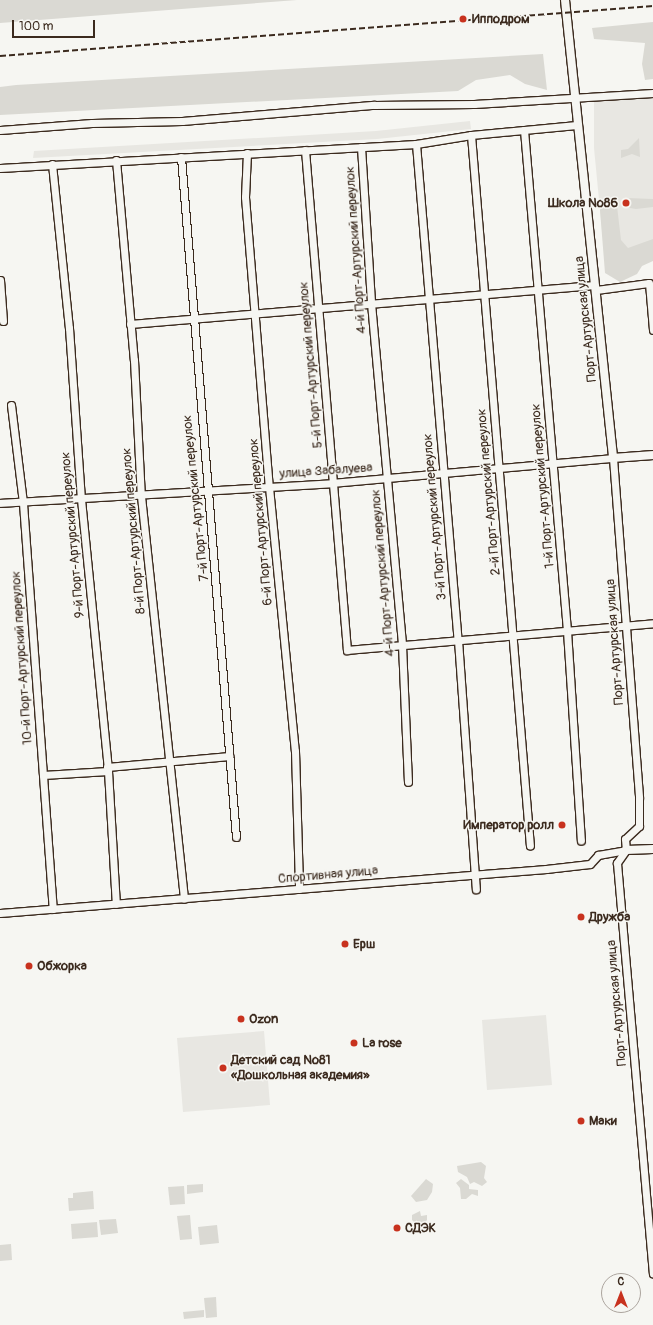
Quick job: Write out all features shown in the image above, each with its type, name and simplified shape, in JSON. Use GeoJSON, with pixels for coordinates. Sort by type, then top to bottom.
{"type":"FeatureCollection","features":[{"type":"Feature","properties":{"kind":"street","name":"Порт-Артурская улица"},"geometry":{"type":"LineString","coordinates":[[565,0],[574,98],[613,458],[640,798],[639,826],[625,838],[626,850],[618,863],[653,1273]]}},
{"type":"Feature","properties":{"kind":"street"},"geometry":{"type":"LineString","coordinates":[[0,130],[92,123],[189,120],[379,105],[474,104],[653,93]]}},
{"type":"Feature","properties":{"kind":"street"},"geometry":{"type":"LineString","coordinates":[[0,168],[116,160],[416,144],[471,135],[577,124]]}},
{"type":"Feature","properties":{"kind":"street","name":"1-й Порт-Артурский переулок"},"geometry":{"type":"LineString","coordinates":[[524,130],[567,631],[581,841]]}},
{"type":"Feature","properties":{"kind":"street","name":"2-й Порт-Артурский переулок"},"geometry":{"type":"LineString","coordinates":[[471,135],[483,294],[514,636],[530,846]]}},
{"type":"Feature","properties":{"kind":"street","name":"3-й Порт-Артурский переулок"},"geometry":{"type":"LineString","coordinates":[[416,144],[458,640],[476,889]]}},
{"type":"Feature","properties":{"kind":"street","name":"4-й Порт-Артурский переулок"},"geometry":{"type":"LineString","coordinates":[[361,147],[371,304],[402,645],[408,782]]}},
{"type":"Feature","properties":{"kind":"street","name":"5-й Порт-Артурский переулок"},"geometry":{"type":"LineString","coordinates":[[305,150],[347,650],[402,645]]}},
{"type":"Feature","properties":{"kind":"street","name":"6-й Порт-Артурский переулок"},"geometry":{"type":"LineString","coordinates":[[247,153],[245,197],[257,314],[269,487],[295,751],[299,889]]}},
{"type":"Feature","properties":{"kind":"street","name":"7-й Порт-Артурский переулок"},"geometry":{"type":"LineString","coordinates":[[181,157],[192,319],[206,492],[219,604],[236,837]]}},
{"type":"Feature","properties":{"kind":"street","name":"8-й Порт-Артурский переулок"},"geometry":{"type":"LineString","coordinates":[[116,160],[130,324],[141,496],[184,899]]}},
{"type":"Feature","properties":{"kind":"street","name":"9-й Порт-Артурский переулок"},"geometry":{"type":"LineString","coordinates":[[52,164],[69,328],[81,499],[107,769],[116,904]]}},
{"type":"Feature","properties":{"kind":"street"},"geometry":{"type":"LineString","coordinates":[[0,280],[4,321]]}},
{"type":"Feature","properties":{"kind":"street"},"geometry":{"type":"LineString","coordinates":[[130,324],[483,294],[649,283],[653,330]]}},
{"type":"Feature","properties":{"kind":"street","name":"10-й Порт-Артурский переулок"},"geometry":{"type":"LineString","coordinates":[[11,405],[23,502],[53,909]]}},
{"type":"Feature","properties":{"kind":"street","name":"улица Забалуева"},"geometry":{"type":"LineString","coordinates":[[0,503],[141,496],[332,483],[653,455]]}},
{"type":"Feature","properties":{"kind":"street"},"geometry":{"type":"LineString","coordinates":[[402,645],[653,623]]}},
{"type":"Feature","properties":{"kind":"street"},"geometry":{"type":"LineString","coordinates":[[43,775],[230,756]]}},
{"type":"Feature","properties":{"kind":"street","name":"Спортивная улица"},"geometry":{"type":"LineString","coordinates":[[0,913],[475,875],[590,864],[598,855],[606,852],[653,848]]}},
{"type":"Feature","properties":{"kind":"shaded area"},"geometry":{"type":"Polygon","coordinates":[[[0,0],[297,0],[0,23],[0,0]]]}},
{"type":"Feature","properties":{"kind":"shaded area"},"geometry":{"type":"Polygon","coordinates":[[[653,22],[653,79],[645,80],[642,64],[645,43],[594,39],[592,28],[653,22]]]}},
{"type":"Feature","properties":{"kind":"shaded area"},"geometry":{"type":"Polygon","coordinates":[[[543,54],[547,90],[525,84],[510,75],[476,80],[458,91],[0,115],[0,87],[16,85],[543,54]]]}},
{"type":"Feature","properties":{"kind":"shaded area","name":"Школа №86"},"geometry":{"type":"Polygon","coordinates":[[[653,97],[653,258],[606,272],[594,148],[594,101],[653,97]]]}},
{"type":"Feature","properties":{"kind":"shaded area"},"geometry":{"type":"Polygon","coordinates":[[[470,121],[471,129],[377,139],[33,158],[34,151],[376,131],[470,121]]]}},
{"type":"Feature","properties":{"kind":"shaded area"},"geometry":{"type":"Polygon","coordinates":[[[639,138],[640,157],[632,154],[621,158],[621,150],[628,149],[639,138]]]}},
{"type":"Feature","properties":{"kind":"shaded area"},"geometry":{"type":"Polygon","coordinates":[[[627,198],[653,199],[653,207],[636,209],[624,207],[627,198]]]}},
{"type":"Feature","properties":{"kind":"shaded area"},"geometry":{"type":"Polygon","coordinates":[[[604,204],[617,206],[621,240],[628,248],[653,239],[653,261],[642,266],[637,274],[620,282],[605,273],[600,210],[604,204]]]}},
{"type":"Feature","properties":{"kind":"shaded area"},"geometry":{"type":"Polygon","coordinates":[[[546,1015],[552,1085],[487,1090],[482,1020],[546,1015]]]}},
{"type":"Feature","properties":{"kind":"shaded area","name":"Детский сад №81 «Дошкольная академия»"},"geometry":{"type":"Polygon","coordinates":[[[264,1031],[270,1105],[183,1112],[177,1038],[264,1031]]]}},
{"type":"Feature","properties":{"kind":"shaded area"},"geometry":{"type":"Polygon","coordinates":[[[481,1162],[486,1166],[484,1178],[487,1182],[482,1186],[474,1182],[470,1184],[467,1177],[458,1172],[457,1166],[481,1162]]]}},
{"type":"Feature","properties":{"kind":"shaded area"},"geometry":{"type":"Polygon","coordinates":[[[426,1179],[433,1184],[432,1192],[427,1200],[416,1202],[411,1196],[426,1179]]]}},
{"type":"Feature","properties":{"kind":"shaded area"},"geometry":{"type":"Polygon","coordinates":[[[461,1179],[469,1185],[469,1189],[478,1190],[478,1196],[472,1194],[466,1199],[461,1199],[460,1188],[456,1183],[461,1179]]]}},
{"type":"Feature","properties":{"kind":"shaded area"},"geometry":{"type":"Polygon","coordinates":[[[203,1184],[203,1192],[187,1194],[187,1185],[203,1184]]]}},
{"type":"Feature","properties":{"kind":"shaded area"},"geometry":{"type":"Polygon","coordinates":[[[184,1186],[185,1204],[170,1205],[168,1187],[184,1186]]]}},
{"type":"Feature","properties":{"kind":"shaded area"},"geometry":{"type":"Polygon","coordinates":[[[93,1191],[94,1209],[69,1211],[68,1198],[73,1198],[73,1193],[93,1191]]]}},
{"type":"Feature","properties":{"kind":"shaded area"},"geometry":{"type":"Polygon","coordinates":[[[420,1211],[421,1216],[427,1215],[427,1220],[421,1229],[412,1220],[412,1215],[420,1211]]]}},
{"type":"Feature","properties":{"kind":"shaded area"},"geometry":{"type":"Polygon","coordinates":[[[190,1215],[192,1239],[180,1240],[177,1216],[190,1215]]]}},
{"type":"Feature","properties":{"kind":"shaded area"},"geometry":{"type":"Polygon","coordinates":[[[116,1219],[118,1233],[101,1235],[99,1220],[116,1219]]]}},
{"type":"Feature","properties":{"kind":"shaded area"},"geometry":{"type":"Polygon","coordinates":[[[97,1222],[98,1237],[72,1239],[71,1224],[97,1222]]]}},
{"type":"Feature","properties":{"kind":"shaded area"},"geometry":{"type":"Polygon","coordinates":[[[217,1225],[219,1243],[200,1245],[198,1227],[217,1225]]]}},
{"type":"Feature","properties":{"kind":"shaded area"},"geometry":{"type":"Polygon","coordinates":[[[11,1244],[12,1260],[0,1261],[0,1245],[11,1244]]]}},
{"type":"Feature","properties":{"kind":"shaded area"},"geometry":{"type":"Polygon","coordinates":[[[216,1297],[217,1317],[206,1318],[204,1298],[216,1297]]]}},
{"type":"Feature","properties":{"kind":"shaded area"},"geometry":{"type":"Polygon","coordinates":[[[204,1310],[204,1317],[184,1319],[183,1312],[204,1310]]]}},
{"type":"Feature","properties":{"kind":"railway"},"geometry":{"type":"LineString","coordinates":[[0,56],[653,6]]}},
{"type":"Feature","properties":{"kind":"place","name":"Ипподром"},"geometry":{"type":"Point","coordinates":[463,19]}},
{"type":"Feature","properties":{"kind":"place","name":"Школа №86"},"geometry":{"type":"Point","coordinates":[626,203]}},
{"type":"Feature","properties":{"kind":"place","name":"Император ролл"},"geometry":{"type":"Point","coordinates":[562,825]}},
{"type":"Feature","properties":{"kind":"place","name":"Дружба"},"geometry":{"type":"Point","coordinates":[581,917]}},
{"type":"Feature","properties":{"kind":"place","name":"Ерш"},"geometry":{"type":"Point","coordinates":[345,944]}},
{"type":"Feature","properties":{"kind":"place","name":"Обжорка"},"geometry":{"type":"Point","coordinates":[29,966]}},
{"type":"Feature","properties":{"kind":"place","name":"Ozon"},"geometry":{"type":"Point","coordinates":[241,1019]}},
{"type":"Feature","properties":{"kind":"place","name":"La rose"},"geometry":{"type":"Point","coordinates":[354,1043]}},
{"type":"Feature","properties":{"kind":"place","name":"Детский сад №81 «Дошкольная академия»"},"geometry":{"type":"Point","coordinates":[223,1068]}},
{"type":"Feature","properties":{"kind":"place","name":"Маки"},"geometry":{"type":"Point","coordinates":[581,1121]}},
{"type":"Feature","properties":{"kind":"place","name":"СДЭК"},"geometry":{"type":"Point","coordinates":[397,1228]}}]}
